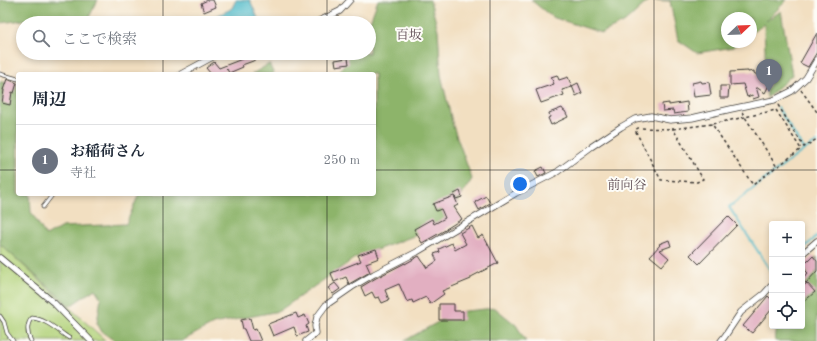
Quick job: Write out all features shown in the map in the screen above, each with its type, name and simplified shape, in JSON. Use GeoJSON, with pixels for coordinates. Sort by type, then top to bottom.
{"type":"FeatureCollection","features":[{"type":"Feature","properties":{"kind":"street"},"geometry":{"type":"LineString","coordinates":[[330,16],[340,11],[350,0]]}},
{"type":"Feature","properties":{"kind":"street"},"geometry":{"type":"LineString","coordinates":[[185,72],[207,60]]}},
{"type":"Feature","properties":{"kind":"street"},"geometry":{"type":"LineString","coordinates":[[306,341],[316,333],[315,326],[317,317],[326,305],[352,287],[417,252],[516,193],[557,172],[621,127],[636,119],[651,116],[670,120],[692,118],[774,100],[792,91],[806,78],[817,60]]}},
{"type":"Feature","properties":{"kind":"street"},"geometry":{"type":"LineString","coordinates":[[805,251],[817,241]]}},
{"type":"Feature","properties":{"kind":"street"},"geometry":{"type":"LineString","coordinates":[[0,258],[54,303],[91,341]]}},
{"type":"Feature","properties":{"kind":"street"},"geometry":{"type":"LineString","coordinates":[[721,341],[742,312],[769,288]]}},
{"type":"Feature","properties":{"kind":"lane"},"geometry":{"type":"LineString","coordinates":[[0,74],[16,78]]}},
{"type":"Feature","properties":{"kind":"lane"},"geometry":{"type":"LineString","coordinates":[[43,207],[51,196]]}},
{"type":"Feature","properties":{"kind":"lane"},"geometry":{"type":"LineString","coordinates":[[0,316],[4,322],[7,333],[13,341]]}},
{"type":"Feature","properties":{"kind":"lane"},"geometry":{"type":"LineString","coordinates":[[31,341],[28,333],[28,326],[32,318],[43,321],[69,338]]}},
{"type":"Feature","properties":{"kind":"path"},"geometry":{"type":"LineString","coordinates":[[800,89],[817,112]]}},
{"type":"Feature","properties":{"kind":"path"},"geometry":{"type":"LineString","coordinates":[[778,105],[804,147],[817,139]]}},
{"type":"Feature","properties":{"kind":"path"},"geometry":{"type":"LineString","coordinates":[[673,129],[703,179],[696,182],[661,180],[635,130],[638,128],[673,129],[712,124],[776,110],[801,149],[752,185],[712,124]]}},
{"type":"Feature","properties":{"kind":"path"},"geometry":{"type":"LineString","coordinates":[[746,117],[777,167]]}},
{"type":"Feature","properties":{"kind":"green space"},"geometry":{"type":"Polygon","coordinates":[[[0,0],[98,0],[90,16],[16,16],[16,21],[0,23],[0,0]]]}},
{"type":"Feature","properties":{"kind":"green space"},"geometry":{"type":"Polygon","coordinates":[[[378,0],[430,0],[438,30],[441,75],[453,126],[472,179],[443,225],[355,258],[279,311],[213,324],[182,341],[115,341],[102,332],[97,323],[101,298],[95,289],[70,306],[0,244],[0,82],[16,83],[16,196],[30,196],[31,212],[46,236],[62,227],[126,224],[138,196],[376,196],[376,72],[339,72],[347,60],[376,60],[376,16],[372,16],[378,0]]]}},
{"type":"Feature","properties":{"kind":"green space"},"geometry":{"type":"Polygon","coordinates":[[[531,0],[649,0],[625,22],[602,33],[552,17],[531,0]]]}},
{"type":"Feature","properties":{"kind":"green space"},"geometry":{"type":"Polygon","coordinates":[[[649,0],[787,0],[766,21],[781,11],[792,75],[767,98],[764,24],[757,29],[757,12],[721,12],[721,48],[727,48],[697,53],[678,40],[670,1],[649,0]]]}},
{"type":"Feature","properties":{"kind":"green space"},"geometry":{"type":"Polygon","coordinates":[[[269,64],[273,72],[255,72],[269,64]]]}},
{"type":"Feature","properties":{"kind":"green space"},"geometry":{"type":"Polygon","coordinates":[[[0,244],[12,255],[106,341],[0,341],[0,244]]]}},
{"type":"Feature","properties":{"kind":"green space"},"geometry":{"type":"Polygon","coordinates":[[[817,257],[817,341],[775,341],[777,329],[805,329],[805,268],[817,257]]]}},
{"type":"Feature","properties":{"kind":"green space"},"geometry":{"type":"Polygon","coordinates":[[[495,308],[516,325],[526,341],[404,341],[456,312],[495,308]]]}},
{"type":"Feature","properties":{"kind":"water"},"geometry":{"type":"Polygon","coordinates":[[[236,0],[250,0],[257,16],[216,16],[232,8],[236,0]]]}},
{"type":"Feature","properties":{"kind":"building"},"geometry":{"type":"Polygon","coordinates":[[[208,0],[213,0],[216,7],[204,12],[201,3],[208,0]]]}},
{"type":"Feature","properties":{"kind":"building"},"geometry":{"type":"Polygon","coordinates":[[[817,33],[817,52],[808,67],[800,63],[817,33]]]}},
{"type":"Feature","properties":{"kind":"building"},"geometry":{"type":"Polygon","coordinates":[[[239,60],[254,60],[242,65],[243,67],[231,72],[228,72],[227,69],[224,72],[209,72],[206,68],[214,62],[219,68],[239,60]]]}},
{"type":"Feature","properties":{"kind":"building"},"geometry":{"type":"Polygon","coordinates":[[[335,60],[348,60],[349,64],[336,66],[335,60]]]}},
{"type":"Feature","properties":{"kind":"building"},"geometry":{"type":"Polygon","coordinates":[[[754,71],[754,73],[770,83],[765,93],[756,87],[759,97],[753,99],[752,95],[747,97],[743,84],[730,85],[730,72],[754,71]]]}},
{"type":"Feature","properties":{"kind":"building"},"geometry":{"type":"Polygon","coordinates":[[[557,75],[559,80],[568,77],[572,87],[562,90],[564,95],[541,103],[536,90],[554,84],[551,77],[557,75]]]}},
{"type":"Feature","properties":{"kind":"building"},"geometry":{"type":"Polygon","coordinates":[[[7,79],[16,83],[14,93],[12,92],[10,105],[2,103],[3,90],[7,79]]]}},
{"type":"Feature","properties":{"kind":"building"},"geometry":{"type":"Polygon","coordinates":[[[701,81],[702,83],[709,82],[711,95],[694,97],[692,83],[701,81]]]}},
{"type":"Feature","properties":{"kind":"building"},"geometry":{"type":"Polygon","coordinates":[[[578,83],[582,93],[576,96],[572,86],[578,83]]]}},
{"type":"Feature","properties":{"kind":"building"},"geometry":{"type":"Polygon","coordinates":[[[720,86],[729,86],[728,98],[720,98],[720,86]]]}},
{"type":"Feature","properties":{"kind":"building"},"geometry":{"type":"Polygon","coordinates":[[[687,102],[688,112],[674,114],[673,110],[663,111],[662,104],[669,103],[669,105],[687,102]]]}},
{"type":"Feature","properties":{"kind":"building"},"geometry":{"type":"Polygon","coordinates":[[[562,108],[568,117],[551,125],[548,118],[550,117],[549,113],[562,108]]]}},
{"type":"Feature","properties":{"kind":"building"},"geometry":{"type":"Polygon","coordinates":[[[543,167],[546,173],[538,177],[535,171],[543,167]]]}},
{"type":"Feature","properties":{"kind":"building"},"geometry":{"type":"Polygon","coordinates":[[[460,191],[462,197],[456,199],[454,194],[460,191]]]}},
{"type":"Feature","properties":{"kind":"building"},"geometry":{"type":"Polygon","coordinates":[[[454,196],[458,205],[454,207],[462,219],[422,243],[414,229],[432,219],[434,224],[445,218],[441,209],[436,211],[433,204],[454,196]]]}},
{"type":"Feature","properties":{"kind":"building"},"geometry":{"type":"Polygon","coordinates":[[[486,196],[490,203],[479,210],[475,202],[486,196]]]}},
{"type":"Feature","properties":{"kind":"building"},"geometry":{"type":"Polygon","coordinates":[[[728,216],[737,225],[699,264],[690,255],[728,216]]]}},
{"type":"Feature","properties":{"kind":"building"},"geometry":{"type":"Polygon","coordinates":[[[472,226],[478,238],[483,235],[498,263],[471,277],[471,279],[442,291],[444,294],[430,304],[426,297],[413,303],[412,300],[407,302],[399,284],[385,290],[389,300],[382,303],[379,297],[375,298],[372,292],[365,296],[361,287],[405,263],[419,256],[427,268],[437,261],[434,254],[440,252],[439,249],[452,243],[455,250],[466,244],[460,233],[472,226]]]}},
{"type":"Feature","properties":{"kind":"building"},"geometry":{"type":"Polygon","coordinates":[[[669,240],[671,246],[660,250],[669,258],[662,266],[650,256],[660,245],[659,244],[669,240]]]}},
{"type":"Feature","properties":{"kind":"building"},"geometry":{"type":"Polygon","coordinates":[[[376,249],[379,258],[366,263],[370,272],[349,284],[346,277],[334,282],[331,273],[361,261],[358,255],[376,249]]]}},
{"type":"Feature","properties":{"kind":"building"},"geometry":{"type":"Polygon","coordinates":[[[813,256],[817,261],[817,271],[806,283],[805,276],[808,273],[805,270],[805,260],[807,262],[813,256]]]}},
{"type":"Feature","properties":{"kind":"building"},"geometry":{"type":"Polygon","coordinates":[[[335,283],[340,289],[333,294],[328,288],[335,283]]]}},
{"type":"Feature","properties":{"kind":"building"},"geometry":{"type":"Polygon","coordinates":[[[807,283],[815,292],[805,300],[805,293],[805,285],[807,283]]]}},
{"type":"Feature","properties":{"kind":"building"},"geometry":{"type":"Polygon","coordinates":[[[768,296],[769,313],[752,333],[743,326],[768,296]]]}},
{"type":"Feature","properties":{"kind":"building"},"geometry":{"type":"Polygon","coordinates":[[[439,304],[454,304],[454,311],[463,311],[463,320],[439,320],[439,304]]]}},
{"type":"Feature","properties":{"kind":"building"},"geometry":{"type":"Polygon","coordinates":[[[296,313],[298,318],[305,315],[309,324],[306,326],[308,332],[297,336],[294,327],[273,336],[268,324],[296,313]]]}},
{"type":"Feature","properties":{"kind":"building"},"geometry":{"type":"Polygon","coordinates":[[[250,318],[253,330],[256,329],[261,341],[249,341],[243,329],[241,320],[250,318]]]}},
{"type":"Feature","properties":{"kind":"waterway"},"geometry":{"type":"LineString","coordinates":[[769,268],[729,207],[804,150],[778,108]]}},
{"type":"Feature","properties":{"kind":"waterway"},"geometry":{"type":"LineString","coordinates":[[804,150],[817,142]]}},
{"type":"Feature","properties":{"kind":"waterway"},"geometry":{"type":"LineString","coordinates":[[805,247],[817,236]]}},
{"type":"Feature","properties":{"kind":"place","name":"お稲荷さん"},"geometry":{"type":"Point","coordinates":[769,92]}},
{"type":"Feature","properties":{"kind":"district","name":"百坂"},"geometry":{"type":"Point","coordinates":[409,35]}},
{"type":"Feature","properties":{"kind":"district","name":"前向谷"},"geometry":{"type":"Point","coordinates":[627,185]}}]}
